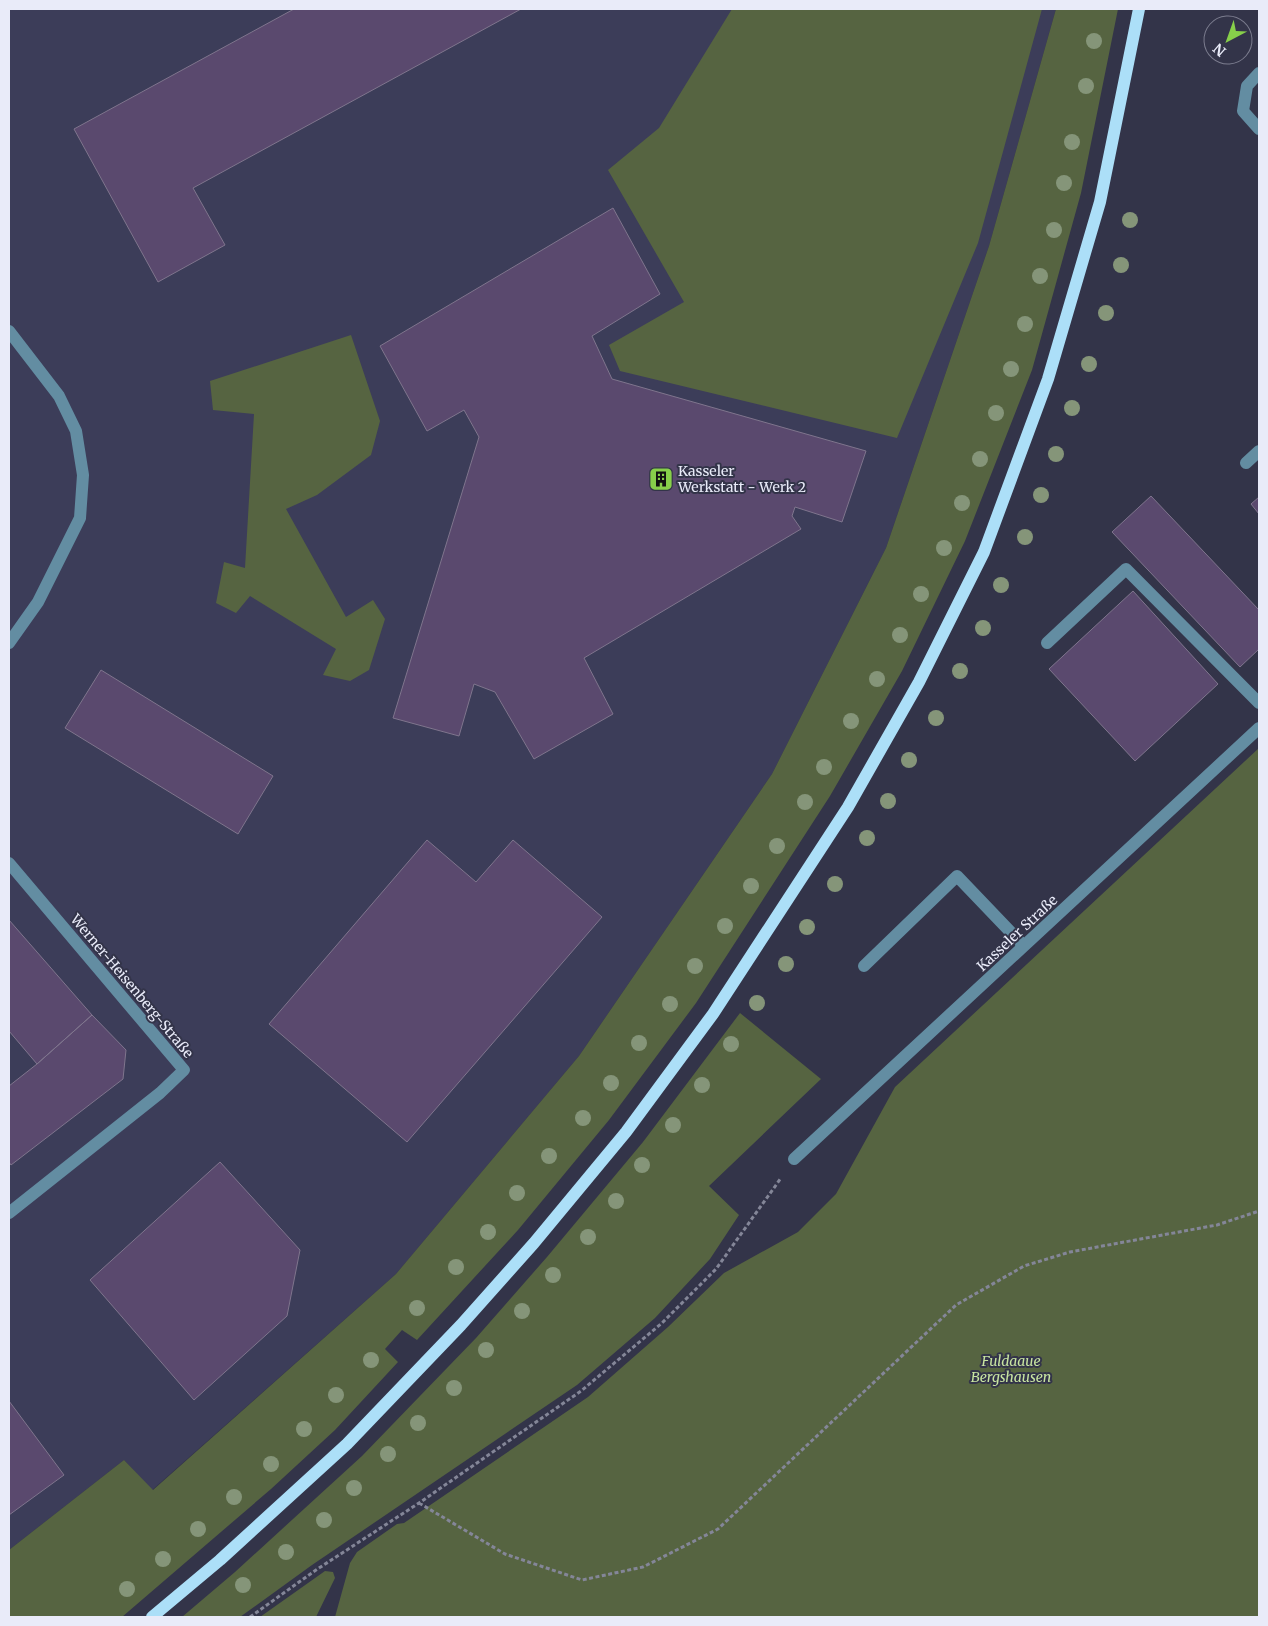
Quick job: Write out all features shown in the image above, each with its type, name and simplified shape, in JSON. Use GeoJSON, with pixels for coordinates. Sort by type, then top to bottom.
{"type":"FeatureCollection","features":[{"type":"Feature","properties":{"kind":"main road"},"geometry":{"type":"LineString","coordinates":[[152,1617],[220,1560],[347,1444],[461,1325],[534,1243],[626,1132],[713,1014],[848,807],[919,682],[984,552],[1048,379],[1100,202],[1139,9]]}},
{"type":"Feature","properties":{"kind":"street"},"geometry":{"type":"LineString","coordinates":[[1259,73],[1247,86],[1243,111],[1259,129]]}},
{"type":"Feature","properties":{"kind":"street"},"geometry":{"type":"LineString","coordinates":[[9,331],[59,396],[76,431],[83,475],[80,518],[38,602],[9,644]]}},
{"type":"Feature","properties":{"kind":"street"},"geometry":{"type":"LineString","coordinates":[[1246,463],[1259,451]]}},
{"type":"Feature","properties":{"kind":"street"},"geometry":{"type":"LineString","coordinates":[[1047,643],[1126,568],[1259,702]]}},
{"type":"Feature","properties":{"kind":"street","name":"Kasseler Straße"},"geometry":{"type":"LineString","coordinates":[[794,1159],[1259,728]]}},
{"type":"Feature","properties":{"kind":"street","name":"Werner-Heisenberg-Straße"},"geometry":{"type":"LineString","coordinates":[[9,863],[184,1070],[160,1093],[9,1213]]}},
{"type":"Feature","properties":{"kind":"street"},"geometry":{"type":"LineString","coordinates":[[864,966],[957,876],[1024,946]]}},
{"type":"Feature","properties":{"kind":"path"},"geometry":{"type":"LineString","coordinates":[[250,1617],[316,1570],[582,1391],[662,1323],[716,1269],[794,1159]]}},
{"type":"Feature","properties":{"kind":"path"},"geometry":{"type":"LineString","coordinates":[[418,1503],[505,1554],[582,1580],[643,1568],[718,1529],[956,1305],[1024,1266],[1070,1252],[1217,1225],[1259,1212]]}},
{"type":"Feature","properties":{"kind":"shaded area"},"geometry":{"type":"Polygon","coordinates":[[[9,9],[1056,9],[989,246],[886,548],[772,774],[579,1056],[396,1274],[152,1490],[124,1460],[9,1550],[9,9]]]}},
{"type":"Feature","properties":{"kind":"green space"},"geometry":{"type":"Polygon","coordinates":[[[732,9],[1042,9],[978,243],[897,438],[620,371],[609,345],[684,302],[608,170],[659,128],[732,9]]]}},
{"type":"Feature","properties":{"kind":"green space"},"geometry":{"type":"Polygon","coordinates":[[[1056,9],[1118,9],[1081,193],[1032,370],[965,541],[902,671],[830,796],[696,1003],[609,1120],[518,1230],[417,1340],[402,1330],[385,1349],[398,1362],[335,1430],[271,1489],[122,1617],[9,1617],[9,1550],[124,1460],[153,1490],[396,1274],[579,1056],[772,774],[886,548],[989,246],[1056,9]]]}},
{"type":"Feature","properties":{"kind":"green space"},"geometry":{"type":"Polygon","coordinates":[[[351,335],[380,421],[371,455],[317,495],[286,509],[346,617],[373,600],[385,619],[369,670],[350,681],[323,675],[336,649],[250,596],[236,613],[216,603],[224,562],[245,568],[254,414],[213,410],[210,381],[351,335]]]}},
{"type":"Feature","properties":{"kind":"green space","name":"Fuldaaue Bergshausen"},"geometry":{"type":"Polygon","coordinates":[[[1259,748],[1259,1617],[335,1617],[350,1563],[357,1552],[397,1524],[404,1523],[588,1397],[668,1327],[724,1273],[798,1232],[836,1194],[895,1087],[1259,748]]]}},
{"type":"Feature","properties":{"kind":"green space"},"geometry":{"type":"Polygon","coordinates":[[[740,1013],[821,1079],[709,1186],[739,1215],[710,1259],[655,1318],[577,1385],[312,1565],[240,1617],[182,1617],[235,1572],[362,1456],[476,1338],[547,1257],[643,1142],[740,1013]]]}},
{"type":"Feature","properties":{"kind":"green space"},"geometry":{"type":"Polygon","coordinates":[[[325,1571],[333,1572],[335,1578],[316,1617],[260,1617],[325,1571]]]}},
{"type":"Feature","properties":{"kind":"building"},"geometry":{"type":"Polygon","coordinates":[[[294,9],[521,9],[193,188],[225,245],[158,282],[74,129],[294,9]]]}},
{"type":"Feature","properties":{"kind":"building","name":"Kasseler Werkstatt - Werk 2"},"geometry":{"type":"Polygon","coordinates":[[[613,208],[660,294],[592,336],[612,379],[866,451],[842,522],[795,507],[792,516],[801,529],[584,658],[613,714],[534,759],[495,692],[474,684],[459,736],[393,718],[479,437],[464,410],[427,431],[380,346],[613,208]]]}},
{"type":"Feature","properties":{"kind":"building"},"geometry":{"type":"Polygon","coordinates":[[[1151,496],[1259,610],[1259,649],[1240,667],[1112,532],[1151,496]]]}},
{"type":"Feature","properties":{"kind":"building"},"geometry":{"type":"Polygon","coordinates":[[[1259,497],[1259,514],[1251,504],[1259,497]]]}},
{"type":"Feature","properties":{"kind":"building"},"geometry":{"type":"Polygon","coordinates":[[[1133,591],[1218,684],[1135,761],[1049,669],[1133,591]]]}},
{"type":"Feature","properties":{"kind":"building"},"geometry":{"type":"Polygon","coordinates":[[[101,670],[273,776],[238,834],[65,728],[101,670]]]}},
{"type":"Feature","properties":{"kind":"building"},"geometry":{"type":"Polygon","coordinates":[[[427,840],[476,882],[513,840],[602,917],[407,1142],[269,1024],[427,840]]]}},
{"type":"Feature","properties":{"kind":"building"},"geometry":{"type":"Polygon","coordinates":[[[9,920],[92,1015],[37,1064],[9,1031],[9,920]]]}},
{"type":"Feature","properties":{"kind":"building"},"geometry":{"type":"Polygon","coordinates":[[[92,1015],[126,1050],[123,1079],[11,1165],[9,1162],[9,1086],[92,1015]]]}},
{"type":"Feature","properties":{"kind":"building"},"geometry":{"type":"Polygon","coordinates":[[[220,1162],[300,1250],[287,1316],[194,1400],[90,1280],[220,1162]]]}},
{"type":"Feature","properties":{"kind":"building"},"geometry":{"type":"Polygon","coordinates":[[[9,1401],[64,1475],[9,1515],[9,1401]]]}},
{"type":"Feature","properties":{"kind":"place","name":"Kasseler Werkstatt - Werk 2"},"geometry":{"type":"Point","coordinates":[661,479]}}]}
